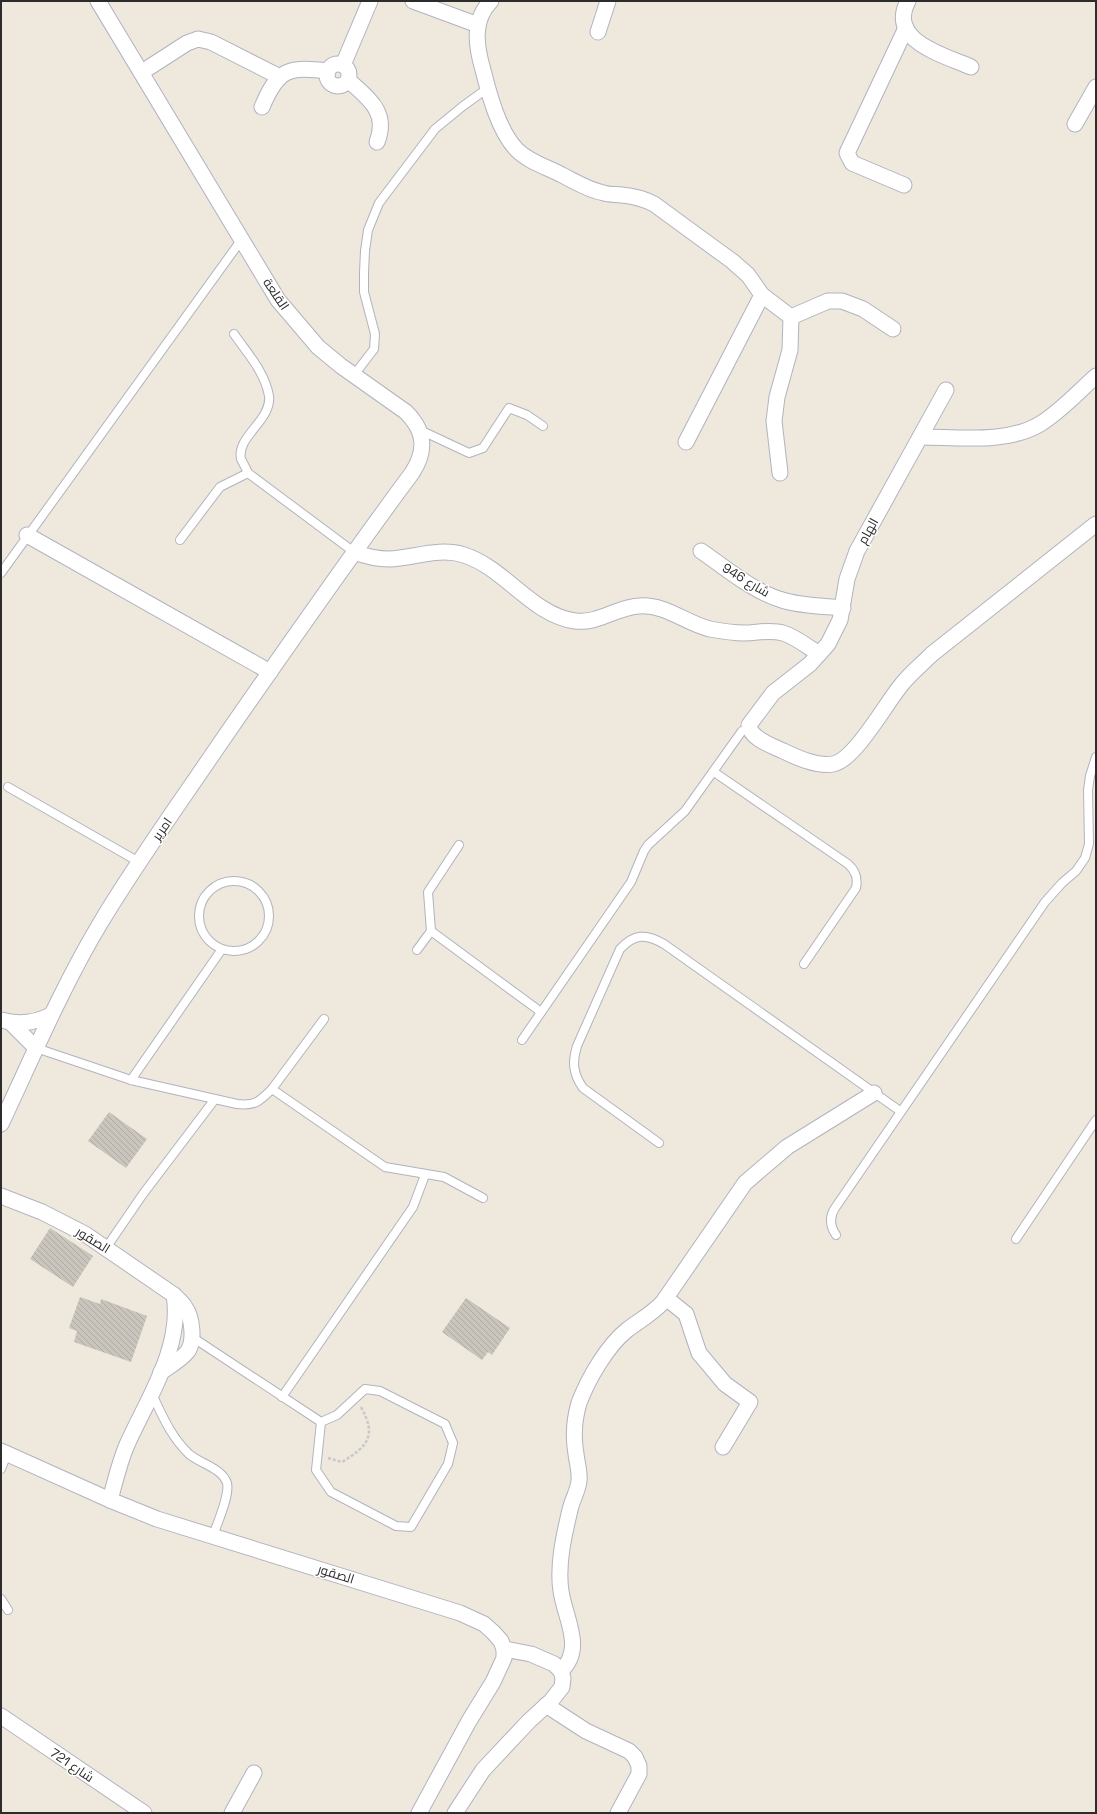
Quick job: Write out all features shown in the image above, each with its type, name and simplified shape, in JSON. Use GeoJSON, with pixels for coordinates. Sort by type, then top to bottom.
{"type":"FeatureCollection","features":[{"type":"Feature","properties":{"kind":"street","name":"القلعة"},"geometry":{"type":"LineString","coordinates":[[98,1],[278,300],[318,346],[354,375],[406,412],[414,420],[420,430]]}},
{"type":"Feature","properties":{"kind":"street"},"geometry":{"type":"LineString","coordinates":[[343,65],[370,1]]}},
{"type":"Feature","properties":{"kind":"street"},"geometry":{"type":"LineString","coordinates":[[413,1],[478,26]]}},
{"type":"Feature","properties":{"kind":"street"},"geometry":{"type":"LineString","coordinates":[[491,1],[484,8],[478,26],[477,43],[479,56],[498,118],[508,140],[518,151],[532,160],[587,188],[606,194],[641,198],[654,204],[732,261],[748,275],[762,295],[791,317]]}},
{"type":"Feature","properties":{"kind":"street"},"geometry":{"type":"LineString","coordinates":[[598,32],[608,1]]}},
{"type":"Feature","properties":{"kind":"street"},"geometry":{"type":"LineString","coordinates":[[908,1],[905,7],[904,17],[909,35],[917,42],[971,67]]}},
{"type":"Feature","properties":{"kind":"street"},"geometry":{"type":"LineString","coordinates":[[904,185],[852,163],[847,153],[906,28]]}},
{"type":"Feature","properties":{"kind":"street"},"geometry":{"type":"LineString","coordinates":[[142,72],[187,43],[198,39],[211,42],[280,78]]}},
{"type":"Feature","properties":{"kind":"street"},"geometry":{"type":"LineString","coordinates":[[334,65],[343,65],[349,71],[348,80],[345,83],[336,85],[329,80],[328,71],[334,65]]}},
{"type":"Feature","properties":{"kind":"street"},"geometry":{"type":"LineString","coordinates":[[262,107],[270,87],[291,71],[300,68],[328,71]]}},
{"type":"Feature","properties":{"kind":"street"},"geometry":{"type":"LineString","coordinates":[[348,80],[372,102],[378,112],[381,126],[377,142]]}},
{"type":"Feature","properties":{"kind":"street"},"geometry":{"type":"LineString","coordinates":[[1076,124],[1096,87]]}},
{"type":"Feature","properties":{"kind":"street"},"geometry":{"type":"LineString","coordinates":[[686,442],[762,295]]}},
{"type":"Feature","properties":{"kind":"street"},"geometry":{"type":"LineString","coordinates":[[791,317],[828,301],[842,301],[863,309],[893,329]]}},
{"type":"Feature","properties":{"kind":"street"},"geometry":{"type":"LineString","coordinates":[[780,473],[774,421],[777,397],[790,350],[791,317]]}},
{"type":"Feature","properties":{"kind":"street"},"geometry":{"type":"LineString","coordinates":[[920,437],[1001,437],[1027,430],[1050,416],[1096,376]]}},
{"type":"Feature","properties":{"kind":"street","name":"الهام"},"geometry":{"type":"LineString","coordinates":[[750,728],[752,719],[773,693],[819,654],[834,633],[843,608],[847,579],[856,552],[946,390]]}},
{"type":"Feature","properties":{"kind":"street"},"geometry":{"type":"LineString","coordinates":[[420,430],[422,447],[418,464],[354,552],[381,559],[443,552],[462,554],[482,563],[544,609],[566,620],[588,621],[599,619],[628,608],[649,606],[665,610],[685,620],[710,629],[743,633],[770,631],[784,633],[819,654]]}},
{"type":"Feature","properties":{"kind":"street"},"geometry":{"type":"LineString","coordinates":[[750,728],[754,735],[775,748],[806,760],[827,765],[838,763],[845,759],[855,749],[895,693],[917,668],[1096,524]]}},
{"type":"Feature","properties":{"kind":"street"},"geometry":{"type":"LineString","coordinates":[[27,535],[270,672]]}},
{"type":"Feature","properties":{"kind":"street","name":"شارع 946"},"geometry":{"type":"LineString","coordinates":[[700,551],[753,587],[767,594],[796,603],[843,608]]}},
{"type":"Feature","properties":{"kind":"street","name":"امرير"},"geometry":{"type":"LineString","coordinates":[[1,1124],[52,1015],[100,923],[139,862],[354,552]]}},
{"type":"Feature","properties":{"kind":"street"},"geometry":{"type":"LineString","coordinates":[[6,1021],[32,1022],[52,1015]]}},
{"type":"Feature","properties":{"kind":"street"},"geometry":{"type":"LineString","coordinates":[[6,1021],[36,1048]]}},
{"type":"Feature","properties":{"kind":"street"},"geometry":{"type":"LineString","coordinates":[[561,1671],[566,1666],[573,1650],[573,1638],[561,1591],[560,1573],[566,1528],[579,1480],[574,1436],[576,1413],[589,1381],[615,1342],[628,1330],[654,1312],[666,1298],[745,1183],[787,1147],[874,1093]]}},
{"type":"Feature","properties":{"kind":"street","name":"الصقور"},"geometry":{"type":"LineString","coordinates":[[3,1195],[86,1234],[174,1295],[185,1307],[188,1314],[192,1337]]}},
{"type":"Feature","properties":{"kind":"street"},"geometry":{"type":"LineString","coordinates":[[110,1500],[121,1460],[161,1372],[175,1325],[176,1305],[174,1295]]}},
{"type":"Feature","properties":{"kind":"street"},"geometry":{"type":"LineString","coordinates":[[666,1298],[686,1314],[699,1353],[725,1384],[750,1402],[723,1447]]}},
{"type":"Feature","properties":{"kind":"street"},"geometry":{"type":"LineString","coordinates":[[161,1372],[181,1358],[188,1351],[192,1337]]}},
{"type":"Feature","properties":{"kind":"street","name":"الصقور"},"geometry":{"type":"LineString","coordinates":[[4,1452],[110,1500],[157,1519],[460,1613],[484,1624],[501,1641],[504,1649]]}},
{"type":"Feature","properties":{"kind":"street"},"geometry":{"type":"LineString","coordinates":[[418,1813],[468,1721],[500,1670],[504,1658],[504,1649],[543,1658],[561,1671],[563,1678],[562,1687],[483,1770],[455,1813]]}},
{"type":"Feature","properties":{"kind":"street"},"geometry":{"type":"LineString","coordinates":[[546,1705],[586,1731],[629,1751],[635,1757],[639,1766],[639,1774],[618,1813]]}},
{"type":"Feature","properties":{"kind":"street","name":"شارع 721"},"geometry":{"type":"LineString","coordinates":[[1,1716],[144,1813]]}},
{"type":"Feature","properties":{"kind":"street"},"geometry":{"type":"LineString","coordinates":[[232,1813],[254,1773]]}},
{"type":"Feature","properties":{"kind":"lane"},"geometry":{"type":"LineString","coordinates":[[354,375],[374,348],[375,334],[364,292],[364,272],[368,230],[379,203],[435,129],[488,88]]}},
{"type":"Feature","properties":{"kind":"lane"},"geometry":{"type":"LineString","coordinates":[[1,573],[242,238]]}},
{"type":"Feature","properties":{"kind":"lane"},"geometry":{"type":"LineString","coordinates":[[234,334],[262,374],[269,396],[268,409],[242,446],[241,458],[248,473],[354,552]]}},
{"type":"Feature","properties":{"kind":"lane"},"geometry":{"type":"LineString","coordinates":[[420,430],[468,453],[483,448],[509,408],[527,415],[543,426]]}},
{"type":"Feature","properties":{"kind":"lane"},"geometry":{"type":"LineString","coordinates":[[180,540],[220,488],[248,473]]}},
{"type":"Feature","properties":{"kind":"lane"},"geometry":{"type":"LineString","coordinates":[[522,1040],[631,882],[644,851],[653,840],[685,811],[742,731],[750,728]]}},
{"type":"Feature","properties":{"kind":"lane"},"geometry":{"type":"LineString","coordinates":[[836,1234],[831,1224],[832,1212],[1045,902],[1062,883],[1076,871],[1085,858],[1088,844],[1088,790],[1096,757]]}},
{"type":"Feature","properties":{"kind":"lane"},"geometry":{"type":"LineString","coordinates":[[714,772],[848,864],[856,872],[856,888],[804,964]]}},
{"type":"Feature","properties":{"kind":"lane"},"geometry":{"type":"LineString","coordinates":[[8,787],[139,862]]}},
{"type":"Feature","properties":{"kind":"lane"},"geometry":{"type":"LineString","coordinates":[[417,950],[431,931],[428,892],[459,845]]}},
{"type":"Feature","properties":{"kind":"lane"},"geometry":{"type":"LineString","coordinates":[[236,880],[255,887],[267,903],[269,923],[259,941],[242,950],[222,949],[206,937],[198,918],[203,899],[217,884],[236,880]]}},
{"type":"Feature","properties":{"kind":"lane"},"geometry":{"type":"LineString","coordinates":[[431,931],[541,1012]]}},
{"type":"Feature","properties":{"kind":"lane"},"geometry":{"type":"LineString","coordinates":[[660,1143],[583,1088],[577,1079],[574,1068],[574,1057],[578,1046],[620,949],[627,942],[636,937],[646,936],[664,944],[900,1111]]}},
{"type":"Feature","properties":{"kind":"lane"},"geometry":{"type":"LineString","coordinates":[[131,1080],[222,949]]}},
{"type":"Feature","properties":{"kind":"lane"},"geometry":{"type":"LineString","coordinates":[[36,1048],[131,1080],[215,1099],[250,1105],[260,1101],[272,1089],[324,1018]]}},
{"type":"Feature","properties":{"kind":"lane"},"geometry":{"type":"LineString","coordinates":[[272,1089],[385,1167],[425,1175],[444,1177],[483,1198]]}},
{"type":"Feature","properties":{"kind":"lane"},"geometry":{"type":"LineString","coordinates":[[106,1248],[143,1194],[215,1099]]}},
{"type":"Feature","properties":{"kind":"lane"},"geometry":{"type":"LineString","coordinates":[[1016,1239],[1096,1120]]}},
{"type":"Feature","properties":{"kind":"lane"},"geometry":{"type":"LineString","coordinates":[[282,1397],[413,1207],[425,1175]]}},
{"type":"Feature","properties":{"kind":"lane"},"geometry":{"type":"LineString","coordinates":[[192,1337],[321,1422]]}},
{"type":"Feature","properties":{"kind":"lane"},"geometry":{"type":"LineString","coordinates":[[365,1389],[380,1391],[445,1424],[453,1443],[448,1464],[418,1518],[411,1527],[396,1526],[331,1492],[316,1470],[321,1422],[337,1416],[365,1389]]}},
{"type":"Feature","properties":{"kind":"lane"},"geometry":{"type":"LineString","coordinates":[[152,1393],[166,1423],[180,1445],[200,1462],[218,1472],[226,1482],[226,1496],[213,1536]]}},
{"type":"Feature","properties":{"kind":"lane"},"geometry":{"type":"LineString","coordinates":[[1,1469],[4,1452]]}},
{"type":"Feature","properties":{"kind":"lane"},"geometry":{"type":"LineString","coordinates":[[1,1599],[8,1610]]}},
{"type":"Feature","properties":{"kind":"path"},"geometry":{"type":"LineString","coordinates":[[317,1455],[342,1462],[359,1452],[367,1441],[369,1430],[367,1418],[356,1398]]}},
{"type":"Feature","properties":{"kind":"building"},"geometry":{"type":"Polygon","coordinates":[[[109,1112],[147,1139],[126,1168],[88,1141],[109,1112]]]}},
{"type":"Feature","properties":{"kind":"building"},"geometry":{"type":"Polygon","coordinates":[[[50,1228],[93,1256],[73,1287],[30,1259],[50,1228]]]}},
{"type":"Feature","properties":{"kind":"building"},"geometry":{"type":"Polygon","coordinates":[[[80,1297],[100,1304],[101,1299],[147,1316],[131,1362],[74,1342],[77,1331],[69,1328],[80,1297]]]}},
{"type":"Feature","properties":{"kind":"building"},"geometry":{"type":"Polygon","coordinates":[[[466,1298],[510,1328],[492,1355],[488,1352],[482,1360],[442,1332],[466,1298]]]}}]}
